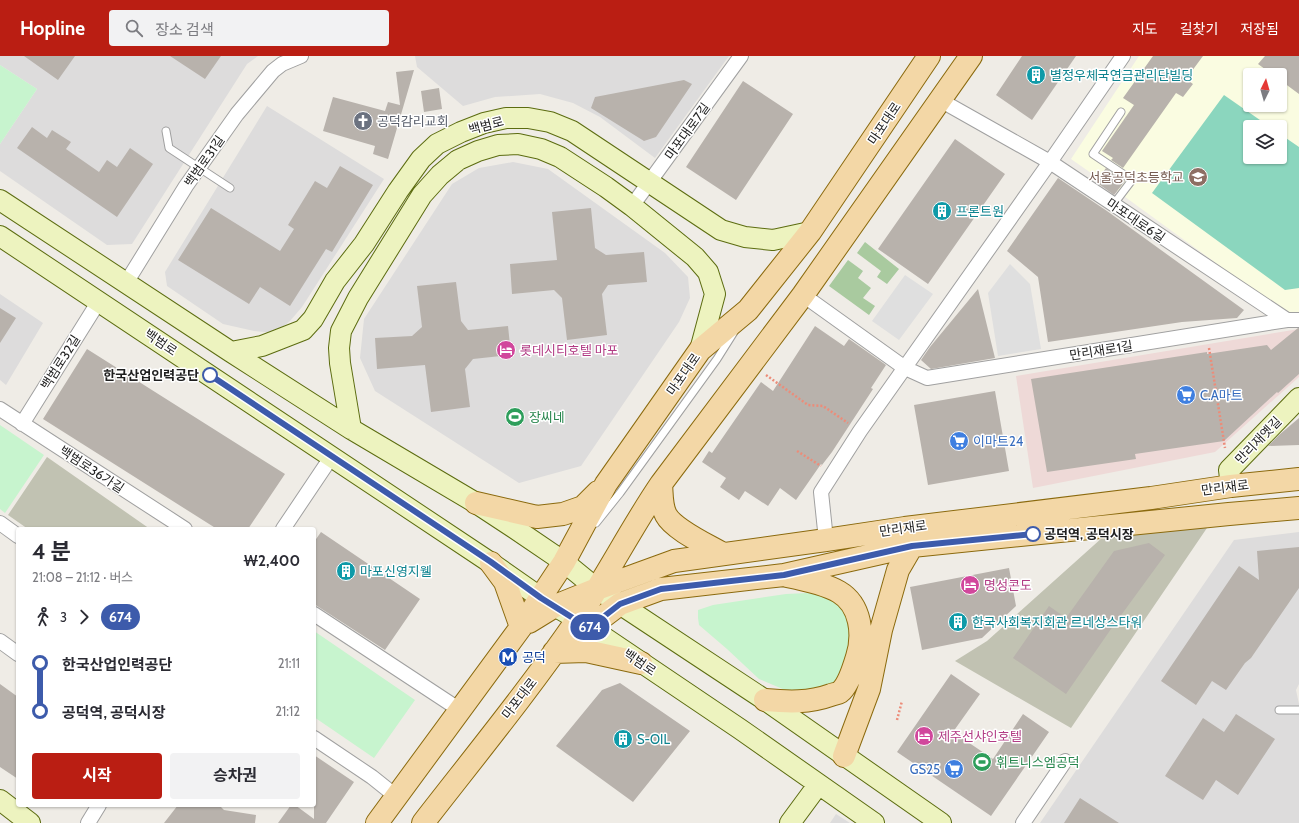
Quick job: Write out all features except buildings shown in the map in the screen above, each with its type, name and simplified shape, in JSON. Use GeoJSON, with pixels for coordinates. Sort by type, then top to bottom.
{"type":"FeatureCollection","features":[{"type":"Feature","properties":{"kind":"main road","name":"마포대로"},"geometry":{"type":"LineString","coordinates":[[377,823],[522,627],[548,602],[564,562],[606,484],[700,350],[748,310],[810,232],[929,56]]}},
{"type":"Feature","properties":{"kind":"main road","name":"마포대로"},"geometry":{"type":"LineString","coordinates":[[423,823],[554,652],[583,624],[597,589],[644,509],[661,484],[803,295],[971,56]]}},
{"type":"Feature","properties":{"kind":"main road","name":"백범로"},"geometry":{"type":"LineString","coordinates":[[231,352],[262,346],[303,330],[313,319],[335,281],[364,244],[398,190],[421,159],[437,144],[461,132],[484,123],[506,118],[528,118],[550,122],[572,131],[721,230],[745,237],[773,240],[810,232]]}},
{"type":"Feature","properties":{"kind":"main road","name":"백범로"},"geometry":{"type":"LineString","coordinates":[[351,429],[340,363],[339,348],[341,331],[358,298],[422,195],[440,174],[458,160],[478,151],[498,145],[518,144],[541,149],[560,157],[632,206],[691,253],[708,272],[715,294],[700,350]]}},
{"type":"Feature","properties":{"kind":"main road"},"geometry":{"type":"LineString","coordinates":[[0,200],[351,429],[476,503],[564,562],[597,589],[765,700],[940,823]]}},
{"type":"Feature","properties":{"kind":"main road","name":"백범로"},"geometry":{"type":"LineString","coordinates":[[0,236],[740,729],[874,823]]}},
{"type":"Feature","properties":{"kind":"main road","name":"만리재옛길"},"geometry":{"type":"LineString","coordinates":[[1230,478],[1299,398]]}},
{"type":"Feature","properties":{"kind":"main road","name":"만리재로"},"geometry":{"type":"LineString","coordinates":[[548,602],[597,589],[674,561],[905,528],[1151,498],[1230,478],[1299,479]]}},
{"type":"Feature","properties":{"kind":"main road"},"geometry":{"type":"LineString","coordinates":[[476,503],[537,517],[563,514],[583,507],[606,484]]}},
{"type":"Feature","properties":{"kind":"main road"},"geometry":{"type":"LineString","coordinates":[[661,484],[662,502],[665,514],[671,522],[723,554]]}},
{"type":"Feature","properties":{"kind":"main road","name":"만리재로"},"geometry":{"type":"LineString","coordinates":[[583,624],[620,604],[661,589],[784,575],[912,546],[1299,508]]}},
{"type":"Feature","properties":{"kind":"main road"},"geometry":{"type":"LineString","coordinates":[[844,756],[869,689],[881,630],[898,570],[912,546]]}},
{"type":"Feature","properties":{"kind":"main road"},"geometry":{"type":"LineString","coordinates":[[491,562],[505,582],[522,627]]}},
{"type":"Feature","properties":{"kind":"main road"},"geometry":{"type":"LineString","coordinates":[[765,700],[798,702],[821,699],[840,692],[852,675],[858,655],[861,634],[858,616],[850,602],[839,592],[805,580],[784,575]]}},
{"type":"Feature","properties":{"kind":"main road"},"geometry":{"type":"LineString","coordinates":[[554,652],[586,651],[641,663]]}},
{"type":"Feature","properties":{"kind":"main road"},"geometry":{"type":"LineString","coordinates":[[790,823],[818,785]]}},
{"type":"Feature","properties":{"kind":"main road"},"geometry":{"type":"LineString","coordinates":[[0,800],[30,823]]}},
{"type":"Feature","properties":{"kind":"street","name":"백범로31길"},"geometry":{"type":"LineString","coordinates":[[126,283],[199,167],[237,114],[273,71],[282,64],[301,56]]}},
{"type":"Feature","properties":{"kind":"street","name":"마포대로7길"},"geometry":{"type":"LineString","coordinates":[[632,206],[741,56]]}},
{"type":"Feature","properties":{"kind":"street"},"geometry":{"type":"LineString","coordinates":[[826,540],[822,492],[833,474],[860,431],[1123,56]]}},
{"type":"Feature","properties":{"kind":"street","name":"마포대로6길"},"geometry":{"type":"LineString","coordinates":[[940,100],[1050,162],[1113,205],[1293,320]]}},
{"type":"Feature","properties":{"kind":"street"},"geometry":{"type":"LineString","coordinates":[[803,295],[905,368]]}},
{"type":"Feature","properties":{"kind":"street","name":"백범로32길"},"geometry":{"type":"LineString","coordinates":[[22,424],[99,301]]}},
{"type":"Feature","properties":{"kind":"street","name":"만리재로1길"},"geometry":{"type":"LineString","coordinates":[[905,368],[926,378],[1293,320]]}},
{"type":"Feature","properties":{"kind":"street","name":"백범로36가길"},"geometry":{"type":"LineString","coordinates":[[0,409],[182,527]]}},
{"type":"Feature","properties":{"kind":"street"},"geometry":{"type":"LineString","coordinates":[[284,527],[332,456]]}},
{"type":"Feature","properties":{"kind":"street"},"geometry":{"type":"LineString","coordinates":[[0,523],[16,535]]}},
{"type":"Feature","properties":{"kind":"street"},"geometry":{"type":"LineString","coordinates":[[316,615],[460,710]]}},
{"type":"Feature","properties":{"kind":"street"},"geometry":{"type":"LineString","coordinates":[[0,641],[16,653]]}},
{"type":"Feature","properties":{"kind":"street"},"geometry":{"type":"LineString","coordinates":[[316,739],[372,777],[397,797]]}},
{"type":"Feature","properties":{"kind":"street"},"geometry":{"type":"LineString","coordinates":[[1023,823],[1065,762]]}},
{"type":"Feature","properties":{"kind":"street"},"geometry":{"type":"LineString","coordinates":[[88,823],[98,807]]}},
{"type":"Feature","properties":{"kind":"lane"},"geometry":{"type":"LineString","coordinates":[[1113,205],[1132,180],[1093,154],[1121,112]]}},
{"type":"Feature","properties":{"kind":"lane"},"geometry":{"type":"LineString","coordinates":[[166,131],[169,148],[230,188]]}},
{"type":"Feature","properties":{"kind":"lane"},"geometry":{"type":"LineString","coordinates":[[564,562],[624,487],[717,359],[748,310]]}},
{"type":"Feature","properties":{"kind":"lane"},"geometry":{"type":"LineString","coordinates":[[1279,710],[1299,710]]}},
{"type":"Feature","properties":{"kind":"path"},"geometry":{"type":"LineString","coordinates":[[1207,334],[1230,478]]}},
{"type":"Feature","properties":{"kind":"path"},"geometry":{"type":"LineString","coordinates":[[751,364],[808,405],[823,406],[860,431]]}},
{"type":"Feature","properties":{"kind":"path"},"geometry":{"type":"LineString","coordinates":[[797,451],[833,474]]}},
{"type":"Feature","properties":{"kind":"path"},"geometry":{"type":"LineString","coordinates":[[897,720],[902,701]]}},
{"type":"Feature","properties":{"kind":"shaded area"},"geometry":{"type":"Polygon","coordinates":[[[0,56],[258,56],[247,64],[132,244],[107,245],[0,171],[0,144],[37,89],[0,65],[0,56]]]}},
{"type":"Feature","properties":{"kind":"shaded area"},"geometry":{"type":"Polygon","coordinates":[[[415,56],[729,56],[655,158],[600,117],[573,103],[540,94],[495,97],[463,106],[417,67],[415,56]]]}},
{"type":"Feature","properties":{"kind":"shaded area","name":"서울공덕초등학교"},"geometry":{"type":"Polygon","coordinates":[[[1139,56],[1299,56],[1299,313],[1286,314],[1071,159],[1139,56]]]}},
{"type":"Feature","properties":{"kind":"shaded area"},"geometry":{"type":"Polygon","coordinates":[[[267,106],[384,179],[302,307],[290,321],[275,333],[254,331],[223,324],[167,286],[165,272],[267,106]]]}},
{"type":"Feature","properties":{"kind":"shaded area"},"geometry":{"type":"Polygon","coordinates":[[[513,162],[548,169],[665,253],[688,277],[690,298],[679,322],[581,466],[519,483],[375,391],[360,358],[364,319],[452,184],[479,168],[513,162]]]}},
{"type":"Feature","properties":{"kind":"shaded area"},"geometry":{"type":"Polygon","coordinates":[[[1010,264],[1030,284],[1041,349],[998,356],[988,293],[1010,264]]]}},
{"type":"Feature","properties":{"kind":"shaded area"},"geometry":{"type":"Polygon","coordinates":[[[905,275],[933,294],[899,340],[872,321],[905,275]]]}},
{"type":"Feature","properties":{"kind":"shaded area"},"geometry":{"type":"Polygon","coordinates":[[[0,294],[43,323],[6,385],[0,380],[0,294]]]}},
{"type":"Feature","properties":{"kind":"shaded area"},"geometry":{"type":"Polygon","coordinates":[[[1299,329],[1299,377],[1215,452],[1033,488],[1016,376],[1299,329]]]}},
{"type":"Feature","properties":{"kind":"shaded area"},"geometry":{"type":"Polygon","coordinates":[[[47,457],[147,527],[25,527],[8,515],[47,457]]]}},
{"type":"Feature","properties":{"kind":"shaded area"},"geometry":{"type":"Polygon","coordinates":[[[1209,525],[1071,728],[955,661],[987,641],[1103,537],[1209,525]]]}},
{"type":"Feature","properties":{"kind":"shaded area"},"geometry":{"type":"Polygon","coordinates":[[[1299,532],[1299,684],[1296,690],[1299,704],[1299,823],[1040,823],[1234,540],[1299,532]]]}},
{"type":"Feature","properties":{"kind":"shaded area"},"geometry":{"type":"Polygon","coordinates":[[[836,814],[850,823],[830,823],[836,814]]]}},
{"type":"Feature","properties":{"kind":"green space"},"geometry":{"type":"Polygon","coordinates":[[[0,65],[37,89],[0,144],[0,65]]]}},
{"type":"Feature","properties":{"kind":"green space"},"geometry":{"type":"Polygon","coordinates":[[[1224,95],[1243,108],[1243,112],[1248,112],[1260,120],[1243,120],[1243,164],[1287,164],[1287,139],[1299,147],[1299,288],[1285,290],[1152,193],[1224,95]]]}},
{"type":"Feature","properties":{"kind":"green space"},"geometry":{"type":"Polygon","coordinates":[[[865,242],[899,269],[887,284],[877,277],[881,271],[857,253],[865,242]]]}},
{"type":"Feature","properties":{"kind":"green space"},"geometry":{"type":"Polygon","coordinates":[[[848,260],[863,271],[858,278],[871,288],[863,298],[875,306],[869,315],[829,286],[848,260]]]}},
{"type":"Feature","properties":{"kind":"green space"},"geometry":{"type":"Polygon","coordinates":[[[0,425],[44,455],[5,513],[0,509],[0,425]]]}},
{"type":"Feature","properties":{"kind":"green space"},"geometry":{"type":"Polygon","coordinates":[[[807,593],[827,595],[843,602],[856,634],[844,675],[830,685],[808,690],[785,690],[759,679],[699,625],[698,610],[713,605],[786,594],[807,593]]]}},
{"type":"Feature","properties":{"kind":"green space"},"geometry":{"type":"Polygon","coordinates":[[[316,632],[415,700],[374,758],[316,718],[316,632]]]}},
{"type":"Feature","properties":{"kind":"bus line","name":"674"},"geometry":{"type":"LineString","coordinates":[[210,375],[491,562],[541,598],[589,628],[620,604],[661,589],[784,575],[912,546],[1033,534]]}},
{"type":"Feature","properties":{"kind":"place","name":"별정우체국연금관리단빌딩"},"geometry":{"type":"Point","coordinates":[1036,75]}},
{"type":"Feature","properties":{"kind":"place","name":"공덕감리교회"},"geometry":{"type":"Point","coordinates":[363,121]}},
{"type":"Feature","properties":{"kind":"place","name":"서울공덕초등학교"},"geometry":{"type":"Point","coordinates":[1198,177]}},
{"type":"Feature","properties":{"kind":"place","name":"프론트원"},"geometry":{"type":"Point","coordinates":[942,211]}},
{"type":"Feature","properties":{"kind":"place","name":"롯데시티호텔 마포"},"geometry":{"type":"Point","coordinates":[506,350]}},
{"type":"Feature","properties":{"kind":"place","name":"한국산업인력공단"},"geometry":{"type":"Point","coordinates":[210,375]}},
{"type":"Feature","properties":{"kind":"place","name":"C.A마트"},"geometry":{"type":"Point","coordinates":[1186,395]}},
{"type":"Feature","properties":{"kind":"place","name":"장씨네"},"geometry":{"type":"Point","coordinates":[515,417]}},
{"type":"Feature","properties":{"kind":"place","name":"이마트24"},"geometry":{"type":"Point","coordinates":[959,441]}},
{"type":"Feature","properties":{"kind":"place","name":"공덕역, 공덕시장"},"geometry":{"type":"Point","coordinates":[1033,534]}},
{"type":"Feature","properties":{"kind":"place","name":"마포신영지웰"},"geometry":{"type":"Point","coordinates":[346,571]}},
{"type":"Feature","properties":{"kind":"place","name":"명성콘도"},"geometry":{"type":"Point","coordinates":[970,585]}},
{"type":"Feature","properties":{"kind":"place","name":"한국사회복지회관 르네상스타워"},"geometry":{"type":"Point","coordinates":[958,622]}},
{"type":"Feature","properties":{"kind":"place","name":"공덕"},"geometry":{"type":"Point","coordinates":[508,657]}},
{"type":"Feature","properties":{"kind":"place","name":"제주선샤인호텔"},"geometry":{"type":"Point","coordinates":[924,736]}},
{"type":"Feature","properties":{"kind":"place","name":"S-OIL"},"geometry":{"type":"Point","coordinates":[623,739]}},
{"type":"Feature","properties":{"kind":"place","name":"휘트니스엠공덕"},"geometry":{"type":"Point","coordinates":[982,762]}},
{"type":"Feature","properties":{"kind":"place","name":"GS25"},"geometry":{"type":"Point","coordinates":[954,769]}}]}
